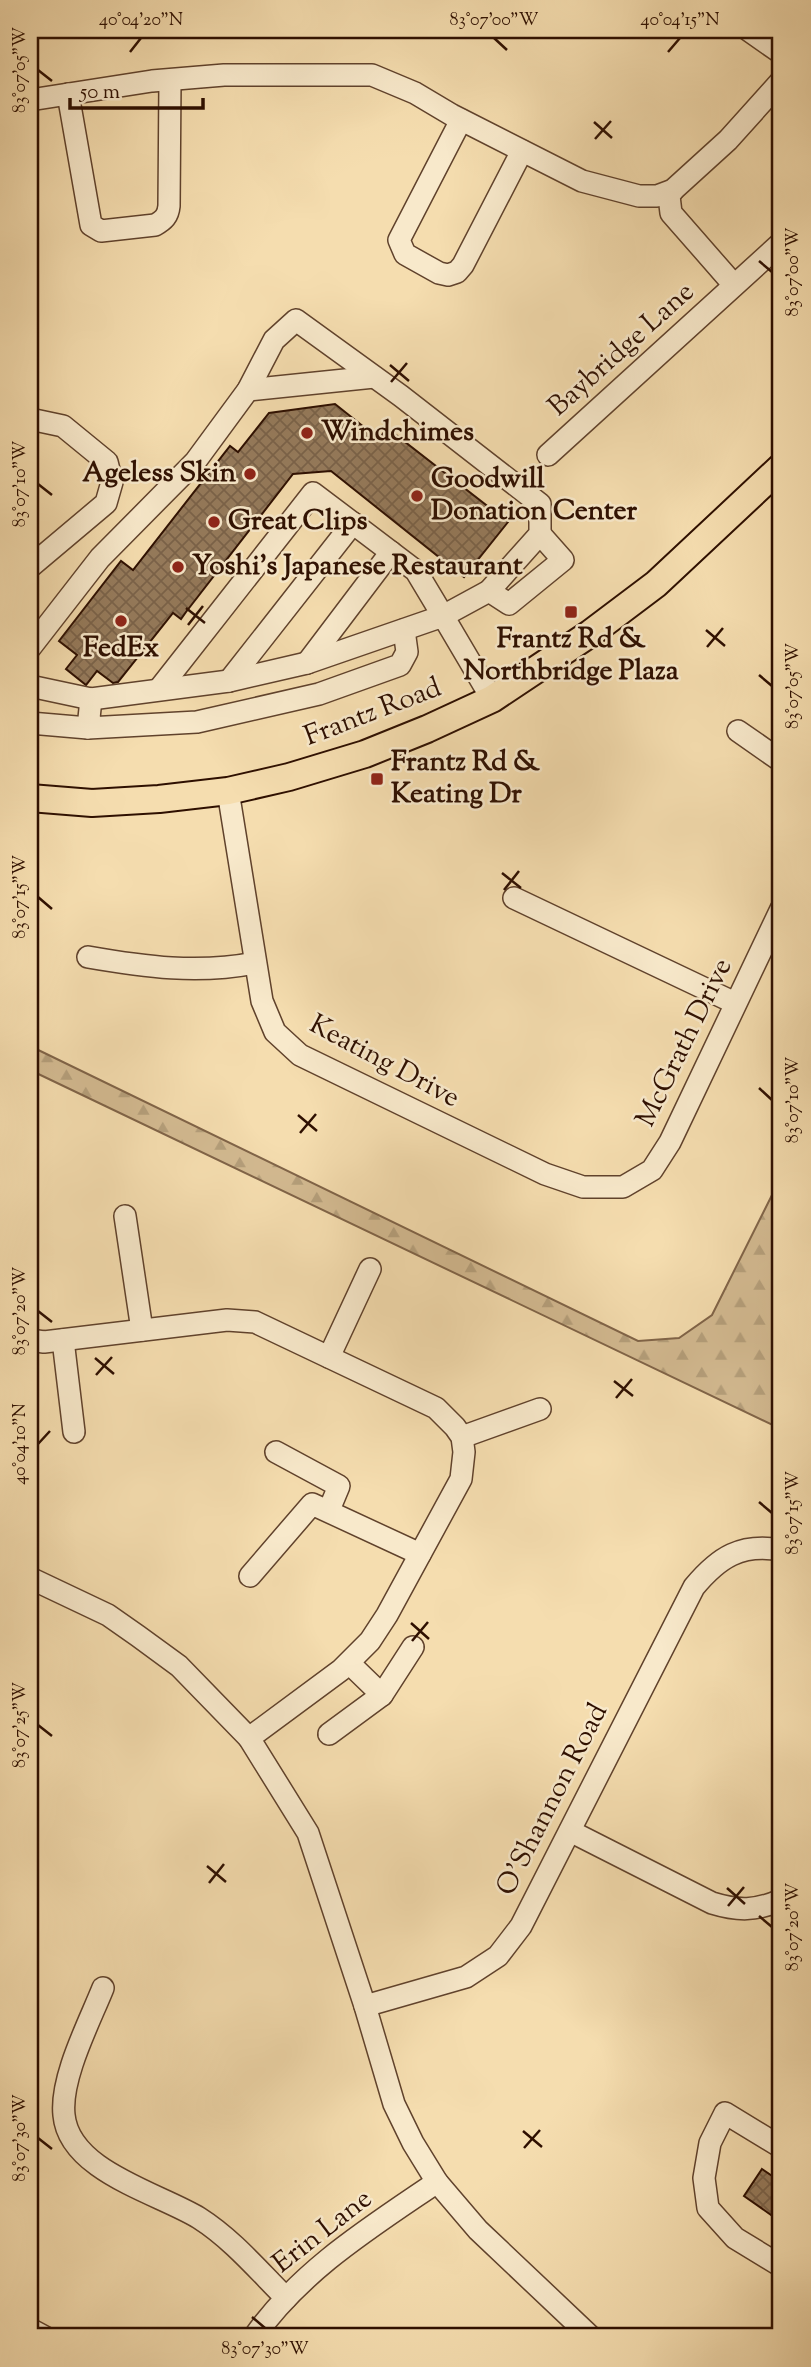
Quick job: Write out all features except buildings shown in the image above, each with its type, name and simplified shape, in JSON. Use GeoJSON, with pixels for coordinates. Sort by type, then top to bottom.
{"type":"FeatureCollection","features":[{"type":"Feature","properties":{"kind":"main road","name":"Frantz Road"},"geometry":{"type":"LineString","coordinates":[[30,798],[92,803],[159,799],[228,790],[289,777],[365,754],[492,699],[570,648],[656,584],[781,467]]}},
{"type":"Feature","properties":{"kind":"street"},"geometry":{"type":"LineString","coordinates":[[748,30],[781,53]]}},
{"type":"Feature","properties":{"kind":"street"},"geometry":{"type":"LineString","coordinates":[[30,100],[224,75],[372,75],[415,93],[461,120],[582,181],[639,196],[657,196],[673,190],[728,140],[781,81]]}},
{"type":"Feature","properties":{"kind":"street"},"geometry":{"type":"LineString","coordinates":[[68,94],[91,225],[101,231],[155,225],[163,221],[169,206],[170,80]]}},
{"type":"Feature","properties":{"kind":"street"},"geometry":{"type":"LineString","coordinates":[[461,120],[399,240],[405,254],[426,265],[448,275],[457,272],[463,265],[522,151]]}},
{"type":"Feature","properties":{"kind":"street","name":"Baybridge Lane"},"geometry":{"type":"LineString","coordinates":[[673,190],[668,203],[671,213],[734,285]]}},
{"type":"Feature","properties":{"kind":"street","name":"Baybridge Lane"},"geometry":{"type":"LineString","coordinates":[[548,455],[781,243]]}},
{"type":"Feature","properties":{"kind":"street"},"geometry":{"type":"LineString","coordinates":[[30,648],[100,558],[195,462],[248,390],[274,340],[296,320],[540,504],[540,534],[563,561],[509,604],[489,591]]}},
{"type":"Feature","properties":{"kind":"street"},"geometry":{"type":"LineString","coordinates":[[248,390],[374,377]]}},
{"type":"Feature","properties":{"kind":"street"},"geometry":{"type":"LineString","coordinates":[[30,419],[63,426],[107,462],[112,482],[106,503],[30,567]]}},
{"type":"Feature","properties":{"kind":"street"},"geometry":{"type":"LineString","coordinates":[[160,688],[313,493],[416,571],[492,699]]}},
{"type":"Feature","properties":{"kind":"street"},"geometry":{"type":"LineString","coordinates":[[229,681],[353,523]]}},
{"type":"Feature","properties":{"kind":"street"},"geometry":{"type":"LineString","coordinates":[[30,686],[91,699],[229,681],[307,663],[443,616],[489,591],[540,534]]}},
{"type":"Feature","properties":{"kind":"street"},"geometry":{"type":"LineString","coordinates":[[307,663],[391,552]]}},
{"type":"Feature","properties":{"kind":"street"},"geometry":{"type":"LineString","coordinates":[[30,723],[88,728],[197,722],[320,694],[400,665],[407,652],[404,630]]}},
{"type":"Feature","properties":{"kind":"street"},"geometry":{"type":"LineString","coordinates":[[88,728],[91,699]]}},
{"type":"Feature","properties":{"kind":"street"},"geometry":{"type":"LineString","coordinates":[[738,731],[781,761]]}},
{"type":"Feature","properties":{"kind":"street","name":"Keating Drive"},"geometry":{"type":"LineString","coordinates":[[228,790],[262,1001],[275,1032],[300,1055],[545,1174],[583,1188],[623,1187]]}},
{"type":"Feature","properties":{"kind":"street"},"geometry":{"type":"LineString","coordinates":[[514,898],[735,1003]]}},
{"type":"Feature","properties":{"kind":"street","name":"McGrath Drive"},"geometry":{"type":"LineString","coordinates":[[623,1187],[652,1170],[670,1142],[781,909]]}},
{"type":"Feature","properties":{"kind":"street"},"geometry":{"type":"LineString","coordinates":[[88,957],[153,968],[190,970],[255,963]]}},
{"type":"Feature","properties":{"kind":"street"},"geometry":{"type":"LineString","coordinates":[[125,1216],[142,1330]]}},
{"type":"Feature","properties":{"kind":"street"},"geometry":{"type":"LineString","coordinates":[[329,1357],[370,1269]]}},
{"type":"Feature","properties":{"kind":"street"},"geometry":{"type":"LineString","coordinates":[[30,1340],[44,1342],[227,1320],[255,1321],[436,1408],[462,1437],[464,1452],[461,1479],[376,1632],[349,1663],[249,1738]]}},
{"type":"Feature","properties":{"kind":"street"},"geometry":{"type":"LineString","coordinates":[[63,1340],[74,1432]]}},
{"type":"Feature","properties":{"kind":"street"},"geometry":{"type":"LineString","coordinates":[[462,1437],[540,1409]]}},
{"type":"Feature","properties":{"kind":"street"},"geometry":{"type":"LineString","coordinates":[[276,1451],[339,1486],[329,1510]]}},
{"type":"Feature","properties":{"kind":"street"},"geometry":{"type":"LineString","coordinates":[[250,1576],[312,1504],[420,1554]]}},
{"type":"Feature","properties":{"kind":"street","name":"O'Shannon Road"},"geometry":{"type":"LineString","coordinates":[[365,2006],[466,1977],[498,1956],[520,1926],[694,1587],[711,1566],[734,1552],[757,1547],[781,1550]]}},
{"type":"Feature","properties":{"kind":"street"},"geometry":{"type":"LineString","coordinates":[[30,1578],[108,1615],[138,1636],[179,1666],[249,1738],[308,1833],[365,2006],[394,2105],[413,2143],[437,2182],[478,2230],[591,2337]]}},
{"type":"Feature","properties":{"kind":"street"},"geometry":{"type":"LineString","coordinates":[[330,1734],[382,1695],[414,1647]]}},
{"type":"Feature","properties":{"kind":"street"},"geometry":{"type":"LineString","coordinates":[[349,1663],[382,1695]]}},
{"type":"Feature","properties":{"kind":"street"},"geometry":{"type":"LineString","coordinates":[[570,1831],[712,1903],[731,1909],[750,1910],[781,1900]]}},
{"type":"Feature","properties":{"kind":"street"},"geometry":{"type":"LineString","coordinates":[[103,1988],[66,2081],[63,2113],[66,2129],[73,2143],[97,2164],[124,2182],[200,2218],[232,2244],[286,2298]]}},
{"type":"Feature","properties":{"kind":"street"},"geometry":{"type":"LineString","coordinates":[[781,2147],[725,2113],[710,2143],[704,2178],[708,2208],[735,2238],[781,2266]]}},
{"type":"Feature","properties":{"kind":"street","name":"Erin Lane"},"geometry":{"type":"LineString","coordinates":[[254,2337],[309,2274],[361,2234],[437,2182]]}},
{"type":"Feature","properties":{"kind":"street"},"geometry":{"type":"LineString","coordinates":[[30,2329],[45,2337]]}},
{"type":"Feature","properties":{"kind":"green space"},"geometry":{"type":"Polygon","coordinates":[[[30,1046],[638,1341],[679,1338],[712,1315],[781,1177],[781,1429],[30,1070],[30,1046]]]}},
{"type":"Feature","properties":{"kind":"place","name":"Windchimes"},"geometry":{"type":"Point","coordinates":[307,433]}},
{"type":"Feature","properties":{"kind":"place","name":"Ageless Skin"},"geometry":{"type":"Point","coordinates":[250,474]}},
{"type":"Feature","properties":{"kind":"place","name":"Goodwill Donation Center"},"geometry":{"type":"Point","coordinates":[417,496]}},
{"type":"Feature","properties":{"kind":"place","name":"Great Clips"},"geometry":{"type":"Point","coordinates":[214,522]}},
{"type":"Feature","properties":{"kind":"place","name":"Yoshi's Japanese Restaurant"},"geometry":{"type":"Point","coordinates":[178,567]}},
{"type":"Feature","properties":{"kind":"place","name":"Frantz Rd & Northbridge Plaza"},"geometry":{"type":"Point","coordinates":[571,612]}},
{"type":"Feature","properties":{"kind":"place","name":"FedEx"},"geometry":{"type":"Point","coordinates":[121,621]}},
{"type":"Feature","properties":{"kind":"place","name":"Frantz Rd & Keating Dr"},"geometry":{"type":"Point","coordinates":[377,779]}}]}
